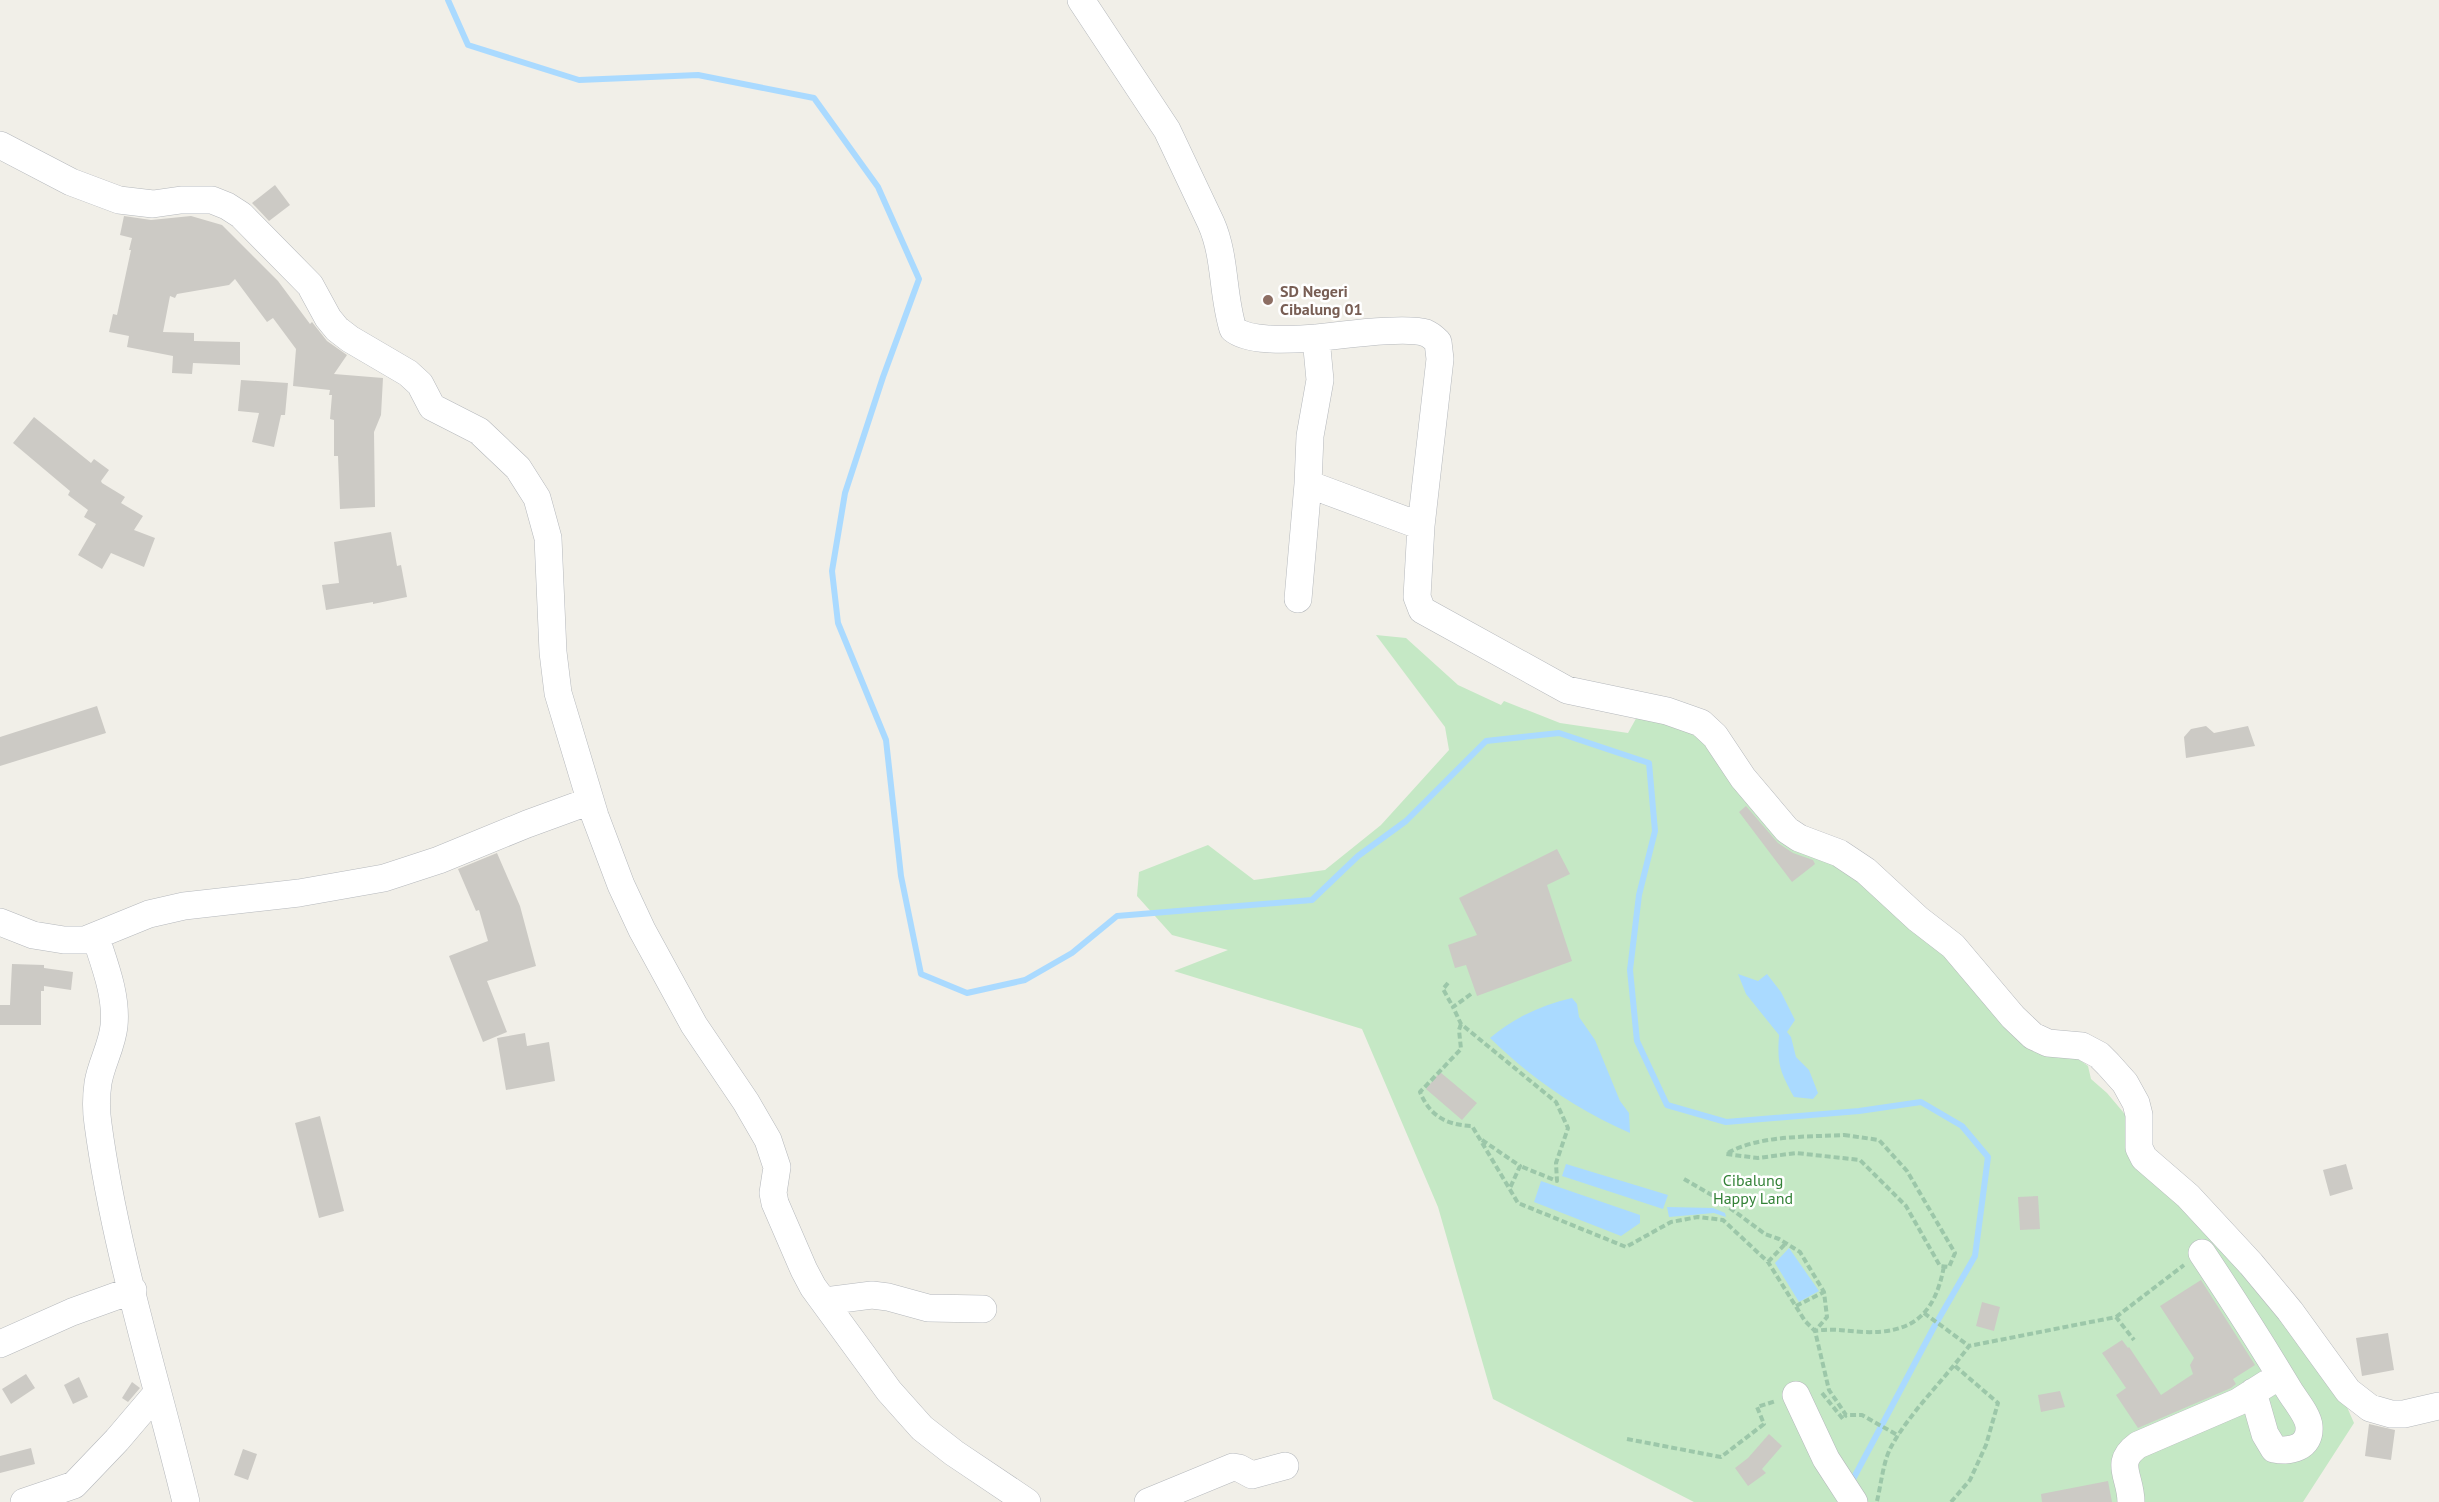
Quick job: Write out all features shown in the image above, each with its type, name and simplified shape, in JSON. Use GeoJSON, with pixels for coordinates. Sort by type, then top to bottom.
{"type":"FeatureCollection","features":[{"type":"Feature","properties":{"kind":"street"},"geometry":{"type":"LineString","coordinates":[[1081,0],[1167,130],[1214,229],[1225,274],[1233,328],[1245,336],[1297,339],[1369,332],[1415,332],[1425,333],[1438,342],[1440,359],[1422,526],[1417,597],[1422,610],[1567,690],[1667,711],[1701,723],[1715,736],[1749,786],[1787,830],[1799,838],[1839,853],[1866,872],[1918,919],[1953,946],[2013,1017],[2033,1036],[2048,1043],[2082,1046],[2098,1055],[2118,1075],[2133,1097],[2139,1114],[2139,1149],[2145,1158],[2188,1196],[2251,1264],[2290,1311],[2348,1391],[2380,1412],[2404,1414],[2439,1406]]}},
{"type":"Feature","properties":{"kind":"street"},"geometry":{"type":"LineString","coordinates":[[0,146],[71,183],[119,200],[153,204],[181,200],[212,200],[227,206],[246,220],[310,285],[328,318],[337,329],[408,373],[420,384],[432,407],[479,431],[506,455],[525,479],[543,515],[548,538],[553,652],[558,693],[590,801],[621,885],[642,930],[694,1025],[746,1102],[768,1140],[776,1161],[773,1193],[778,1212],[804,1270],[889,1391],[922,1428],[954,1453],[1027,1502]]}},
{"type":"Feature","properties":{"kind":"street"},"geometry":{"type":"LineString","coordinates":[[1298,599],[1310,436],[1319,388],[1316,338]]}},
{"type":"Feature","properties":{"kind":"street"},"geometry":{"type":"LineString","coordinates":[[1308,484],[1422,526]]}},
{"type":"Feature","properties":{"kind":"street"},"geometry":{"type":"LineString","coordinates":[[0,922],[44,937],[74,940],[96,938],[149,914],[184,906],[299,893],[384,878],[439,860],[590,801]]}},
{"type":"Feature","properties":{"kind":"street"},"geometry":{"type":"LineString","coordinates":[[96,938],[114,1002],[115,1014],[112,1040],[98,1082],[96,1099],[98,1122],[117,1231],[186,1502]]}},
{"type":"Feature","properties":{"kind":"street"},"geometry":{"type":"LineString","coordinates":[[2253,1392],[2265,1434],[2274,1449],[2287,1451],[2303,1445],[2308,1437],[2309,1424],[2281,1374],[2194,1258],[2214,1253],[2232,1268],[2294,1332],[2318,1351]]}},
{"type":"Feature","properties":{"kind":"street"},"geometry":{"type":"LineString","coordinates":[[0,1344],[72,1312],[133,1290]]}},
{"type":"Feature","properties":{"kind":"street"},"geometry":{"type":"LineString","coordinates":[[825,1301],[872,1295],[928,1308],[983,1309]]}},
{"type":"Feature","properties":{"kind":"street"},"geometry":{"type":"LineString","coordinates":[[2131,1502],[2124,1464],[2127,1453],[2138,1445],[2238,1402],[2281,1374]]}},
{"type":"Feature","properties":{"kind":"street"},"geometry":{"type":"LineString","coordinates":[[24,1502],[74,1485],[157,1393]]}},
{"type":"Feature","properties":{"kind":"street"},"geometry":{"type":"LineString","coordinates":[[1796,1395],[1826,1459],[1861,1501]]}},
{"type":"Feature","properties":{"kind":"street"},"geometry":{"type":"LineString","coordinates":[[1148,1502],[1233,1467],[1252,1475],[1285,1466]]}},
{"type":"Feature","properties":{"kind":"path"},"geometry":{"type":"LineString","coordinates":[[1448,983],[1443,989],[1461,1024],[1556,1102],[1568,1128],[1556,1163],[1557,1181],[1520,1166],[1480,1139]]}},
{"type":"Feature","properties":{"kind":"path"},"geometry":{"type":"LineString","coordinates":[[1453,1007],[1472,994]]}},
{"type":"Feature","properties":{"kind":"path"},"geometry":{"type":"LineString","coordinates":[[1461,1024],[1459,1030],[1461,1049],[1420,1092],[1426,1106],[1447,1122],[1472,1125],[1518,1203],[1626,1246],[1671,1222],[1698,1217],[1723,1220],[1768,1262],[1805,1321],[1815,1331],[1829,1390],[1846,1415]]}},
{"type":"Feature","properties":{"kind":"path"},"geometry":{"type":"LineString","coordinates":[[1844,1135],[1879,1140],[1907,1172],[1946,1235],[1955,1253],[1949,1267],[1944,1266],[1940,1266],[1906,1206],[1860,1160],[1796,1153],[1758,1158],[1726,1154],[1739,1146],[1783,1139],[1844,1135]]}},
{"type":"Feature","properties":{"kind":"path"},"geometry":{"type":"LineString","coordinates":[[1509,1188],[1520,1166]]}},
{"type":"Feature","properties":{"kind":"path"},"geometry":{"type":"LineString","coordinates":[[1684,1179],[1715,1197],[1765,1234],[1800,1252],[1824,1292],[1827,1317],[1815,1331]]}},
{"type":"Feature","properties":{"kind":"path"},"geometry":{"type":"LineString","coordinates":[[1768,1262],[1786,1243]]}},
{"type":"Feature","properties":{"kind":"path"},"geometry":{"type":"LineString","coordinates":[[1924,1313],[1968,1345],[2116,1317],[2194,1258]]}},
{"type":"Feature","properties":{"kind":"path"},"geometry":{"type":"LineString","coordinates":[[1815,1331],[1827,1328],[1890,1332],[1919,1318],[1935,1300],[1944,1266]]}},
{"type":"Feature","properties":{"kind":"path"},"geometry":{"type":"LineString","coordinates":[[1796,1306],[1824,1292]]}},
{"type":"Feature","properties":{"kind":"path"},"geometry":{"type":"LineString","coordinates":[[2116,1317],[2134,1340]]}},
{"type":"Feature","properties":{"kind":"path"},"geometry":{"type":"LineString","coordinates":[[1861,1501],[1897,1436],[1955,1366],[1968,1345]]}},
{"type":"Feature","properties":{"kind":"path"},"geometry":{"type":"LineString","coordinates":[[1951,1502],[1970,1480],[1986,1445],[1998,1403],[1955,1366]]}},
{"type":"Feature","properties":{"kind":"path"},"geometry":{"type":"LineString","coordinates":[[1626,1439],[1721,1457],[1764,1424],[1757,1407],[1820,1390],[1843,1419],[1846,1415],[1862,1415],[1897,1436]]}},
{"type":"Feature","properties":{"kind":"green space","name":"Cibalung Happy Land"},"geometry":{"type":"Polygon","coordinates":[[[1376,635],[1406,638],[1458,685],[1501,705],[1504,701],[1560,723],[1628,733],[1648,697],[2048,1036],[2088,1066],[2091,1079],[2107,1093],[2216,1222],[2333,1375],[2354,1423],[2303,1502],[1694,1502],[1493,1399],[1438,1207],[1362,1029],[1174,971],[1228,950],[1172,935],[1137,896],[1139,872],[1208,845],[1254,880],[1325,870],[1381,825],[1449,750],[1445,727],[1376,635]]]}},
{"type":"Feature","properties":{"kind":"water"},"geometry":{"type":"Polygon","coordinates":[[[1738,974],[1758,981],[1767,974],[1781,992],[1795,1020],[1787,1032],[1791,1037],[1796,1057],[1809,1070],[1818,1093],[1813,1099],[1794,1097],[1780,1068],[1779,1035],[1746,994],[1738,974]]]}},
{"type":"Feature","properties":{"kind":"water"},"geometry":{"type":"Polygon","coordinates":[[[1572,998],[1577,1004],[1579,1017],[1595,1040],[1620,1101],[1629,1113],[1630,1133],[1591,1114],[1556,1092],[1522,1067],[1490,1038],[1528,1013],[1572,998]]]}},
{"type":"Feature","properties":{"kind":"water"},"geometry":{"type":"Polygon","coordinates":[[[1566,1164],[1668,1195],[1663,1209],[1562,1176],[1566,1164]]]}},
{"type":"Feature","properties":{"kind":"water"},"geometry":{"type":"Polygon","coordinates":[[[1541,1181],[1640,1215],[1640,1223],[1621,1236],[1534,1202],[1541,1181]]]}},
{"type":"Feature","properties":{"kind":"water"},"geometry":{"type":"Polygon","coordinates":[[[1667,1207],[1713,1208],[1725,1213],[1726,1217],[1714,1213],[1669,1217],[1667,1207]]]}},
{"type":"Feature","properties":{"kind":"water"},"geometry":{"type":"Polygon","coordinates":[[[1789,1248],[1819,1291],[1799,1302],[1775,1263],[1789,1248]]]}},
{"type":"Feature","properties":{"kind":"building"},"geometry":{"type":"Polygon","coordinates":[[[275,185],[290,205],[269,221],[252,203],[275,185]]]}},
{"type":"Feature","properties":{"kind":"building"},"geometry":{"type":"Polygon","coordinates":[[[124,216],[151,220],[191,216],[222,225],[278,281],[310,324],[312,322],[327,341],[347,355],[334,374],[383,378],[381,415],[374,432],[375,507],[340,509],[338,456],[334,456],[334,420],[330,419],[332,395],[329,395],[330,390],[293,386],[296,349],[273,318],[267,322],[235,279],[229,285],[177,294],[175,298],[170,296],[163,332],[194,333],[194,341],[240,342],[240,365],[193,363],[192,374],[172,373],[173,356],[127,347],[129,336],[109,332],[113,314],[117,315],[131,250],[129,250],[132,238],[120,235],[124,216]]]}},
{"type":"Feature","properties":{"kind":"building"},"geometry":{"type":"Polygon","coordinates":[[[241,380],[288,383],[285,415],[281,415],[274,447],[252,442],[259,413],[238,411],[241,380]]]}},
{"type":"Feature","properties":{"kind":"building"},"geometry":{"type":"Polygon","coordinates":[[[34,417],[91,463],[94,459],[109,470],[101,481],[102,483],[125,497],[121,503],[143,516],[134,530],[155,538],[144,567],[111,553],[102,569],[78,555],[96,524],[84,517],[88,510],[68,495],[70,491],[13,443],[34,417]]]}},
{"type":"Feature","properties":{"kind":"building"},"geometry":{"type":"Polygon","coordinates":[[[391,532],[397,566],[401,565],[407,597],[326,610],[322,585],[339,583],[334,542],[391,532]]]}},
{"type":"Feature","properties":{"kind":"building"},"geometry":{"type":"Polygon","coordinates":[[[97,706],[106,733],[0,766],[0,737],[97,706]]]}},
{"type":"Feature","properties":{"kind":"building"},"geometry":{"type":"Polygon","coordinates":[[[2206,726],[2214,733],[2248,726],[2255,746],[2186,758],[2184,737],[2191,729],[2206,726]]]}},
{"type":"Feature","properties":{"kind":"building"},"geometry":{"type":"Polygon","coordinates":[[[1746,806],[1778,843],[1793,853],[1813,860],[1815,864],[1792,882],[1739,812],[1746,806]]]}},
{"type":"Feature","properties":{"kind":"building"},"geometry":{"type":"Polygon","coordinates":[[[1557,849],[1570,874],[1547,885],[1572,961],[1477,996],[1466,965],[1455,968],[1448,945],[1477,935],[1459,898],[1557,849]]]}},
{"type":"Feature","properties":{"kind":"building"},"geometry":{"type":"Polygon","coordinates":[[[497,853],[520,906],[536,966],[487,981],[507,1032],[483,1042],[449,956],[488,941],[479,910],[476,911],[458,869],[497,853]]]}},
{"type":"Feature","properties":{"kind":"building"},"geometry":{"type":"Polygon","coordinates":[[[12,964],[44,965],[44,968],[73,972],[71,990],[44,986],[44,991],[41,991],[41,1025],[0,1025],[0,1005],[10,1005],[12,964]]]}},
{"type":"Feature","properties":{"kind":"building"},"geometry":{"type":"Polygon","coordinates":[[[525,1033],[527,1046],[549,1042],[555,1081],[506,1090],[497,1038],[525,1033]]]}},
{"type":"Feature","properties":{"kind":"building"},"geometry":{"type":"Polygon","coordinates":[[[1440,1072],[1477,1103],[1462,1120],[1426,1089],[1440,1072]]]}},
{"type":"Feature","properties":{"kind":"building"},"geometry":{"type":"Polygon","coordinates":[[[320,1116],[344,1211],[319,1218],[295,1123],[320,1116]]]}},
{"type":"Feature","properties":{"kind":"building"},"geometry":{"type":"Polygon","coordinates":[[[2346,1164],[2353,1189],[2330,1196],[2323,1170],[2346,1164]]]}},
{"type":"Feature","properties":{"kind":"building"},"geometry":{"type":"Polygon","coordinates":[[[2038,1196],[2040,1229],[2020,1230],[2018,1197],[2038,1196]]]}},
{"type":"Feature","properties":{"kind":"building"},"geometry":{"type":"Polygon","coordinates":[[[2201,1280],[2255,1365],[2233,1379],[2236,1384],[2231,1388],[2138,1428],[2116,1395],[2126,1388],[2102,1353],[2122,1340],[2161,1395],[2193,1374],[2190,1365],[2194,1358],[2160,1306],[2201,1280]]]}},
{"type":"Feature","properties":{"kind":"building"},"geometry":{"type":"Polygon","coordinates":[[[1982,1302],[2000,1307],[1994,1331],[1976,1326],[1982,1302]]]}},
{"type":"Feature","properties":{"kind":"building"},"geometry":{"type":"Polygon","coordinates":[[[2388,1333],[2394,1370],[2362,1376],[2356,1338],[2388,1333]]]}},
{"type":"Feature","properties":{"kind":"building"},"geometry":{"type":"Polygon","coordinates":[[[26,1374],[35,1388],[11,1404],[2,1389],[26,1374]]]}},
{"type":"Feature","properties":{"kind":"building"},"geometry":{"type":"Polygon","coordinates":[[[79,1377],[88,1397],[73,1404],[64,1385],[79,1377]]]}},
{"type":"Feature","properties":{"kind":"building"},"geometry":{"type":"Polygon","coordinates":[[[132,1382],[140,1388],[128,1402],[122,1398],[132,1382]]]}},
{"type":"Feature","properties":{"kind":"building"},"geometry":{"type":"Polygon","coordinates":[[[2060,1391],[2065,1407],[2041,1412],[2038,1395],[2060,1391]]]}},
{"type":"Feature","properties":{"kind":"building"},"geometry":{"type":"Polygon","coordinates":[[[2369,1424],[2395,1430],[2391,1460],[2365,1456],[2369,1424]]]}},
{"type":"Feature","properties":{"kind":"building"},"geometry":{"type":"Polygon","coordinates":[[[1769,1434],[1782,1446],[1762,1469],[1766,1473],[1748,1486],[1735,1468],[1748,1458],[1769,1434]]]}},
{"type":"Feature","properties":{"kind":"building"},"geometry":{"type":"Polygon","coordinates":[[[31,1448],[35,1464],[0,1473],[0,1456],[31,1448]]]}},
{"type":"Feature","properties":{"kind":"building"},"geometry":{"type":"Polygon","coordinates":[[[243,1449],[257,1454],[248,1480],[234,1475],[243,1449]]]}},
{"type":"Feature","properties":{"kind":"building"},"geometry":{"type":"Polygon","coordinates":[[[2108,1481],[2112,1502],[2042,1502],[2041,1494],[2108,1481]]]}},
{"type":"Feature","properties":{"kind":"waterway"},"geometry":{"type":"LineString","coordinates":[[448,0],[468,45],[579,80],[698,75],[814,98],[878,187],[919,279],[883,377],[845,493],[832,571],[838,623],[886,740],[901,876],[921,974],[967,993],[1025,980],[1072,953],[1117,916],[1312,900],[1358,856],[1406,821],[1486,741],[1559,733],[1649,763],[1655,831],[1639,895],[1630,970],[1637,1041],[1667,1105],[1726,1122],[1859,1111],[1921,1102],[1962,1126],[1988,1157],[1975,1256],[1934,1327],[1851,1483]]}},
{"type":"Feature","properties":{"kind":"place","name":"SD Negeri Cibalung 01"},"geometry":{"type":"Point","coordinates":[1268,300]}}]}
